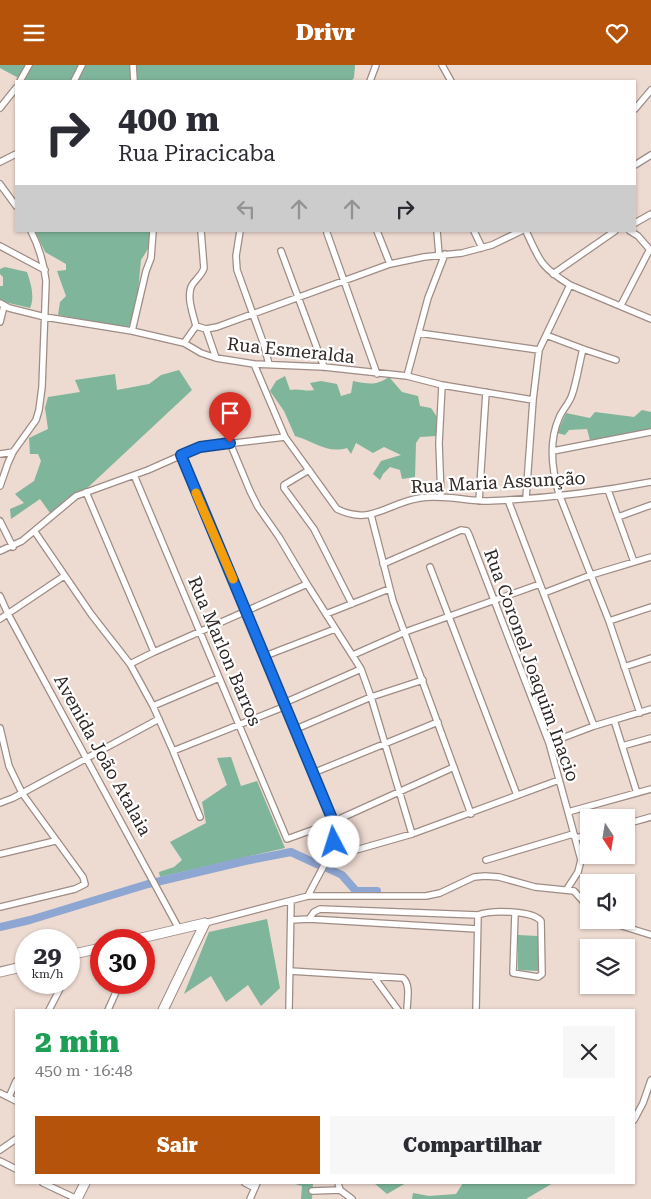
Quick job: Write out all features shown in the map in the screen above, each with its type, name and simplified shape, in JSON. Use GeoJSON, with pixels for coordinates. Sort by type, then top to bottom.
{"type":"FeatureCollection","features":[{"type":"Feature","properties":{"kind":"main road"},"geometry":{"type":"LineString","coordinates":[[155,935],[205,923]]}},
{"type":"Feature","properties":{"kind":"main road"},"geometry":{"type":"LineString","coordinates":[[163,1009],[205,923]]}},
{"type":"Feature","properties":{"kind":"main road"},"geometry":{"type":"LineString","coordinates":[[0,972],[15,969]]}},
{"type":"Feature","properties":{"kind":"main road"},"geometry":{"type":"LineString","coordinates":[[77,1199],[84,1184]]}},
{"type":"Feature","properties":{"kind":"street"},"geometry":{"type":"LineString","coordinates":[[21,80],[29,65]]}},
{"type":"Feature","properties":{"kind":"street"},"geometry":{"type":"LineString","coordinates":[[74,80],[82,65]]}},
{"type":"Feature","properties":{"kind":"street"},"geometry":{"type":"LineString","coordinates":[[133,65],[134,80]]}},
{"type":"Feature","properties":{"kind":"street"},"geometry":{"type":"LineString","coordinates":[[370,80],[376,65]]}},
{"type":"Feature","properties":{"kind":"street"},"geometry":{"type":"LineString","coordinates":[[442,65],[450,80]]}},
{"type":"Feature","properties":{"kind":"street"},"geometry":{"type":"LineString","coordinates":[[0,109],[3,101],[15,89]]}},
{"type":"Feature","properties":{"kind":"street"},"geometry":{"type":"LineString","coordinates":[[636,108],[651,89]]}},
{"type":"Feature","properties":{"kind":"street"},"geometry":{"type":"LineString","coordinates":[[0,162],[15,154]]}},
{"type":"Feature","properties":{"kind":"street"},"geometry":{"type":"LineString","coordinates":[[636,164],[651,155]]}},
{"type":"Feature","properties":{"kind":"street"},"geometry":{"type":"LineString","coordinates":[[0,184],[15,205]]}},
{"type":"Feature","properties":{"kind":"street"},"geometry":{"type":"LineString","coordinates":[[636,222],[651,214]]}},
{"type":"Feature","properties":{"kind":"street"},"geometry":{"type":"LineString","coordinates":[[0,486],[13,452],[36,420],[42,387],[46,281],[45,270],[31,232]]}},
{"type":"Feature","properties":{"kind":"street"},"geometry":{"type":"LineString","coordinates":[[132,331],[146,271],[151,258],[153,232]]}},
{"type":"Feature","properties":{"kind":"street"},"geometry":{"type":"LineString","coordinates":[[196,326],[192,311],[191,289],[204,268],[201,232]]}},
{"type":"Feature","properties":{"kind":"street"},"geometry":{"type":"LineString","coordinates":[[240,232],[236,256],[237,270],[269,364]]}},
{"type":"Feature","properties":{"kind":"street"},"geometry":{"type":"LineString","coordinates":[[377,232],[390,264]]}},
{"type":"Feature","properties":{"kind":"street"},"geometry":{"type":"LineString","coordinates":[[407,376],[442,255],[437,232]]}},
{"type":"Feature","properties":{"kind":"street"},"geometry":{"type":"LineString","coordinates":[[474,232],[482,248]]}},
{"type":"Feature","properties":{"kind":"street"},"geometry":{"type":"LineString","coordinates":[[196,326],[206,329],[253,314],[343,279],[390,264],[462,253],[504,241],[519,232]]}},
{"type":"Feature","properties":{"kind":"street"},"geometry":{"type":"LineString","coordinates":[[526,232],[539,259],[545,268],[553,274],[570,285],[651,319]]}},
{"type":"Feature","properties":{"kind":"street"},"geometry":{"type":"LineString","coordinates":[[553,274],[614,232]]}},
{"type":"Feature","properties":{"kind":"street"},"geometry":{"type":"LineString","coordinates":[[621,305],[650,250],[638,236],[632,232]]}},
{"type":"Feature","properties":{"kind":"street"},"geometry":{"type":"LineString","coordinates":[[327,233],[377,374]]}},
{"type":"Feature","properties":{"kind":"street"},"geometry":{"type":"LineString","coordinates":[[0,246],[45,270]]}},
{"type":"Feature","properties":{"kind":"street"},"geometry":{"type":"LineString","coordinates":[[281,251],[324,367]]}},
{"type":"Feature","properties":{"kind":"street"},"geometry":{"type":"LineString","coordinates":[[526,498],[539,350],[570,285]]}},
{"type":"Feature","properties":{"kind":"street"},"geometry":{"type":"LineString","coordinates":[[0,322],[2,305]]}},
{"type":"Feature","properties":{"kind":"street","name":"Rua Esmeralda"},"geometry":{"type":"LineString","coordinates":[[2,305],[45,317],[132,331],[184,343],[216,358],[254,364],[324,367],[407,376],[442,385],[534,400]]}},
{"type":"Feature","properties":{"kind":"street"},"geometry":{"type":"LineString","coordinates":[[184,343],[196,326]]}},
{"type":"Feature","properties":{"kind":"street"},"geometry":{"type":"LineString","coordinates":[[206,329],[216,358]]}},
{"type":"Feature","properties":{"kind":"street"},"geometry":{"type":"LineString","coordinates":[[419,333],[539,350]]}},
{"type":"Feature","properties":{"kind":"street"},"geometry":{"type":"LineString","coordinates":[[546,335],[616,360]]}},
{"type":"Feature","properties":{"kind":"street"},"geometry":{"type":"LineString","coordinates":[[583,349],[572,395],[555,428],[552,461],[559,494],[609,621],[640,713]]}},
{"type":"Feature","properties":{"kind":"street","name":"Rua Maria Assunção"},"geometry":{"type":"LineString","coordinates":[[254,364],[286,437],[337,509],[349,515],[371,515],[399,503],[421,497],[479,501],[508,500],[608,490],[651,482]]}},
{"type":"Feature","properties":{"kind":"street"},"geometry":{"type":"LineString","coordinates":[[441,497],[439,443],[442,385]]}},
{"type":"Feature","properties":{"kind":"street"},"geometry":{"type":"LineString","coordinates":[[479,501],[486,392]]}},
{"type":"Feature","properties":{"kind":"street"},"geometry":{"type":"LineString","coordinates":[[553,451],[651,432]]}},
{"type":"Feature","properties":{"kind":"street"},"geometry":{"type":"LineString","coordinates":[[0,551],[13,547],[35,532],[69,500],[86,492],[134,475],[200,447],[286,437]]}},
{"type":"Feature","properties":{"kind":"street"},"geometry":{"type":"LineString","coordinates":[[230,443],[250,491],[361,669],[412,834]]}},
{"type":"Feature","properties":{"kind":"street"},"geometry":{"type":"LineString","coordinates":[[0,455],[13,452]]}},
{"type":"Feature","properties":{"kind":"street"},"geometry":{"type":"LineString","coordinates":[[181,455],[333,821],[335,831],[334,842],[328,858],[308,895]]}},
{"type":"Feature","properties":{"kind":"street"},"geometry":{"type":"LineString","coordinates":[[308,470],[284,485],[284,488],[314,529],[352,604]]}},
{"type":"Feature","properties":{"kind":"street","name":"Rua Marlon Barros"},"geometry":{"type":"LineString","coordinates":[[134,475],[287,839],[333,821]]}},
{"type":"Feature","properties":{"kind":"street"},"geometry":{"type":"LineString","coordinates":[[608,490],[634,562]]}},
{"type":"Feature","properties":{"kind":"street"},"geometry":{"type":"LineString","coordinates":[[86,492],[154,652]]}},
{"type":"Feature","properties":{"kind":"street"},"geometry":{"type":"LineString","coordinates":[[508,500],[594,726]]}},
{"type":"Feature","properties":{"kind":"street"},"geometry":{"type":"LineString","coordinates":[[618,517],[651,505]]}},
{"type":"Feature","properties":{"kind":"street"},"geometry":{"type":"LineString","coordinates":[[371,515],[389,589],[471,813]]}},
{"type":"Feature","properties":{"kind":"street"},"geometry":{"type":"LineString","coordinates":[[0,521],[13,547]]}},
{"type":"Feature","properties":{"kind":"street","name":"Rua Coronel Joaquim Inacio"},"geometry":{"type":"LineString","coordinates":[[383,563],[461,530],[467,531],[549,743],[580,860],[580,865],[567,889]]}},
{"type":"Feature","properties":{"kind":"street"},"geometry":{"type":"LineString","coordinates":[[35,532],[91,614],[130,664],[153,706],[174,751],[200,817]]}},
{"type":"Feature","properties":{"kind":"street"},"geometry":{"type":"LineString","coordinates":[[544,593],[591,575],[651,557]]}},
{"type":"Feature","properties":{"kind":"street"},"geometry":{"type":"LineString","coordinates":[[430,567],[517,795]]}},
{"type":"Feature","properties":{"kind":"street"},"geometry":{"type":"LineString","coordinates":[[0,619],[64,576]]}},
{"type":"Feature","properties":{"kind":"street"},"geometry":{"type":"LineString","coordinates":[[353,655],[405,633],[540,583]]}},
{"type":"Feature","properties":{"kind":"street"},"geometry":{"type":"LineString","coordinates":[[130,664],[307,584]]}},
{"type":"Feature","properties":{"kind":"street"},"geometry":{"type":"LineString","coordinates":[[326,614],[389,589]]}},
{"type":"Feature","properties":{"kind":"street","name":"Avenida João Atalaia"},"geometry":{"type":"LineString","coordinates":[[0,596],[179,929]]}},
{"type":"Feature","properties":{"kind":"street"},"geometry":{"type":"LineString","coordinates":[[609,621],[651,607]]}},
{"type":"Feature","properties":{"kind":"street"},"geometry":{"type":"LineString","coordinates":[[265,656],[336,629]]}},
{"type":"Feature","properties":{"kind":"street"},"geometry":{"type":"LineString","coordinates":[[624,667],[651,658]]}},
{"type":"Feature","properties":{"kind":"street"},"geometry":{"type":"LineString","coordinates":[[174,751],[285,704],[361,669]]}},
{"type":"Feature","properties":{"kind":"street"},"geometry":{"type":"LineString","coordinates":[[153,706],[219,678]]}},
{"type":"Feature","properties":{"kind":"street"},"geometry":{"type":"LineString","coordinates":[[296,729],[371,697],[423,680]]}},
{"type":"Feature","properties":{"kind":"street"},"geometry":{"type":"LineString","coordinates":[[549,743],[594,726],[651,709]]}},
{"type":"Feature","properties":{"kind":"street"},"geometry":{"type":"LineString","coordinates":[[0,803],[159,719]]}},
{"type":"Feature","properties":{"kind":"street"},"geometry":{"type":"LineString","coordinates":[[614,720],[637,793]]}},
{"type":"Feature","properties":{"kind":"street"},"geometry":{"type":"LineString","coordinates":[[313,773],[438,722]]}},
{"type":"Feature","properties":{"kind":"street"},"geometry":{"type":"LineString","coordinates":[[0,728],[3,750],[22,793],[82,877],[85,884],[75,889],[0,907]]}},
{"type":"Feature","properties":{"kind":"street"},"geometry":{"type":"LineString","coordinates":[[622,746],[651,738]]}},
{"type":"Feature","properties":{"kind":"street"},"geometry":{"type":"LineString","coordinates":[[333,821],[454,767]]}},
{"type":"Feature","properties":{"kind":"street"},"geometry":{"type":"LineString","coordinates":[[328,858],[412,834],[559,780]]}},
{"type":"Feature","properties":{"kind":"street"},"geometry":{"type":"LineString","coordinates":[[568,812],[651,789]]}},
{"type":"Feature","properties":{"kind":"street"},"geometry":{"type":"LineString","coordinates":[[635,821],[651,817]]}},
{"type":"Feature","properties":{"kind":"street"},"geometry":{"type":"LineString","coordinates":[[486,860],[580,836]]}},
{"type":"Feature","properties":{"kind":"street"},"geometry":{"type":"LineString","coordinates":[[0,854],[55,841]]}},
{"type":"Feature","properties":{"kind":"street"},"geometry":{"type":"LineString","coordinates":[[205,923],[308,895],[426,896],[440,893],[474,877],[485,876],[499,877],[535,887],[567,889],[574,891],[580,898]]}},
{"type":"Feature","properties":{"kind":"street"},"geometry":{"type":"LineString","coordinates":[[289,1009],[291,901]]}},
{"type":"Feature","properties":{"kind":"street"},"geometry":{"type":"LineString","coordinates":[[308,919],[314,912],[320,909],[478,915],[491,911],[515,913],[537,917],[541,921],[542,973],[538,977],[513,973],[515,913]]}},
{"type":"Feature","properties":{"kind":"street"},"geometry":{"type":"LineString","coordinates":[[476,1009],[478,915]]}},
{"type":"Feature","properties":{"kind":"street"},"geometry":{"type":"LineString","coordinates":[[291,920],[308,919],[478,929]]}},
{"type":"Feature","properties":{"kind":"street"},"geometry":{"type":"LineString","coordinates":[[632,929],[651,935]]}},
{"type":"Feature","properties":{"kind":"street"},"geometry":{"type":"LineString","coordinates":[[290,971],[403,978],[408,985],[407,1009]]}},
{"type":"Feature","properties":{"kind":"street"},"geometry":{"type":"LineString","coordinates":[[374,977],[397,1009]]}},
{"type":"Feature","properties":{"kind":"street"},"geometry":{"type":"LineString","coordinates":[[50,1009],[57,994]]}},
{"type":"Feature","properties":{"kind":"street"},"geometry":{"type":"LineString","coordinates":[[108,1009],[115,994]]}},
{"type":"Feature","properties":{"kind":"street"},"geometry":{"type":"LineString","coordinates":[[635,1118],[644,1103],[651,1080]]}},
{"type":"Feature","properties":{"kind":"street"},"geometry":{"type":"LineString","coordinates":[[9,1097],[15,1083]]}},
{"type":"Feature","properties":{"kind":"street"},"geometry":{"type":"LineString","coordinates":[[0,1093],[15,1100]]}},
{"type":"Feature","properties":{"kind":"street"},"geometry":{"type":"LineString","coordinates":[[0,1149],[15,1140]]}},
{"type":"Feature","properties":{"kind":"street"},"geometry":{"type":"LineString","coordinates":[[0,1161],[15,1168]]}},
{"type":"Feature","properties":{"kind":"street"},"geometry":{"type":"LineString","coordinates":[[45,1184],[77,1199]]}},
{"type":"Feature","properties":{"kind":"street"},"geometry":{"type":"LineString","coordinates":[[338,1184],[340,1190],[352,1199]]}},
{"type":"Feature","properties":{"kind":"street"},"geometry":{"type":"LineString","coordinates":[[250,1199],[256,1185]]}},
{"type":"Feature","properties":{"kind":"street"},"geometry":{"type":"LineString","coordinates":[[312,1191],[340,1190]]}},
{"type":"Feature","properties":{"kind":"green space"},"geometry":{"type":"Polygon","coordinates":[[[0,65],[355,65],[354,78],[352,80],[22,80],[0,68],[0,65]]]}},
{"type":"Feature","properties":{"kind":"green space"},"geometry":{"type":"Polygon","coordinates":[[[35,232],[149,232],[151,244],[141,260],[137,302],[129,328],[58,315],[60,302],[66,296],[57,271],[66,270],[66,264],[45,252],[35,232]]]}},
{"type":"Feature","properties":{"kind":"green space"},"geometry":{"type":"Polygon","coordinates":[[[5,267],[27,272],[32,295],[30,308],[0,301],[0,286],[3,286],[3,277],[0,274],[0,269],[5,267]]]}},
{"type":"Feature","properties":{"kind":"green space"},"geometry":{"type":"Polygon","coordinates":[[[179,370],[192,390],[82,493],[50,513],[40,499],[11,519],[10,509],[24,503],[15,494],[34,481],[41,461],[38,454],[30,454],[29,438],[48,429],[45,408],[48,397],[80,392],[75,380],[115,374],[117,390],[149,384],[161,375],[179,370]]]}},
{"type":"Feature","properties":{"kind":"green space"},"geometry":{"type":"Polygon","coordinates":[[[285,376],[290,390],[314,390],[310,383],[321,381],[337,384],[341,396],[351,393],[353,381],[372,383],[380,382],[389,377],[402,392],[418,396],[420,406],[431,408],[437,417],[436,436],[420,437],[416,443],[415,477],[402,479],[400,470],[390,467],[380,480],[373,474],[381,461],[401,455],[384,447],[373,453],[356,443],[351,454],[347,448],[327,448],[295,436],[284,411],[270,391],[276,381],[285,376]]]}},
{"type":"Feature","properties":{"kind":"green space"},"geometry":{"type":"Polygon","coordinates":[[[642,410],[651,412],[651,430],[591,444],[587,429],[569,430],[565,435],[557,433],[566,413],[590,418],[595,412],[634,417],[642,410]]]}},
{"type":"Feature","properties":{"kind":"green space"},"geometry":{"type":"Polygon","coordinates":[[[231,757],[241,786],[257,781],[285,848],[160,877],[159,872],[174,867],[182,860],[170,842],[206,823],[202,802],[227,785],[217,758],[231,757]]]}},
{"type":"Feature","properties":{"kind":"green space"},"geometry":{"type":"Polygon","coordinates":[[[267,919],[280,988],[261,1006],[248,985],[226,1002],[211,976],[184,994],[209,932],[267,919]]]}},
{"type":"Feature","properties":{"kind":"green space"},"geometry":{"type":"Polygon","coordinates":[[[518,935],[538,936],[539,971],[518,970],[518,935]]]}},
{"type":"Feature","properties":{"kind":"green space"},"geometry":{"type":"Polygon","coordinates":[[[295,1184],[313,1184],[312,1199],[301,1199],[302,1186],[295,1184]]]}},
{"type":"Feature","properties":{"kind":"green space"},"geometry":{"type":"Polygon","coordinates":[[[375,1184],[404,1184],[387,1194],[375,1184]]]}},
{"type":"Feature","properties":{"kind":"green space"},"geometry":{"type":"Polygon","coordinates":[[[462,1184],[551,1184],[526,1199],[412,1199],[413,1193],[429,1196],[456,1194],[462,1184]]]}},
{"type":"Feature","properties":{"kind":"waterway"},"geometry":{"type":"LineString","coordinates":[[0,927],[30,920],[148,884],[291,852],[319,865]]}},
{"type":"Feature","properties":{"kind":"waterway"},"geometry":{"type":"LineString","coordinates":[[327,868],[342,875],[356,891],[377,891]]}},
{"type":"Feature","properties":{"kind":"slow traffic"},"geometry":{"type":"LineString","coordinates":[[196,493],[233,579]]}},
{"type":"Feature","properties":{"kind":"route"},"geometry":{"type":"LineString","coordinates":[[230,443],[200,447],[181,455],[333,821],[335,831],[334,842]]}}]}
